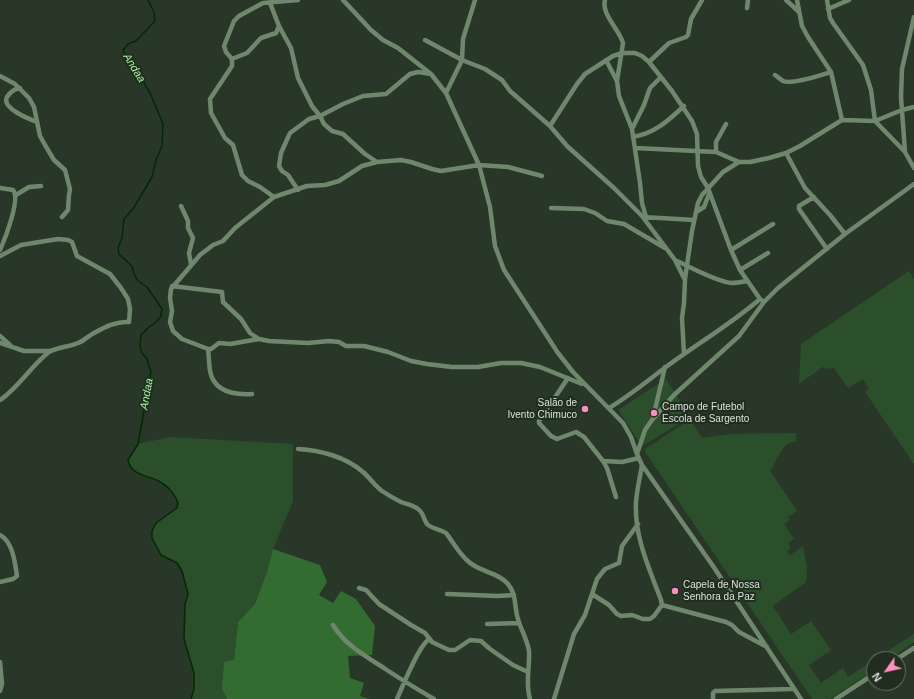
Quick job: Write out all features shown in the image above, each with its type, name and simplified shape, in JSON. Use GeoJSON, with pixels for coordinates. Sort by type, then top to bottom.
{"type":"FeatureCollection","features":[{"type":"Feature","properties":{"kind":"street"},"geometry":{"type":"LineString","coordinates":[[274,197],[248,181],[242,175],[233,145],[225,138],[211,113],[210,99],[232,66],[232,59],[226,52],[224,46],[234,21],[244,12],[263,3],[296,0]]}},
{"type":"Feature","properties":{"kind":"street"},"geometry":{"type":"LineString","coordinates":[[343,0],[371,30],[383,40],[398,48],[431,74],[446,93],[479,165],[490,208],[495,246],[504,270],[558,353],[586,385],[623,423],[631,437],[642,465],[713,566],[801,699]]}},
{"type":"Feature","properties":{"kind":"street"},"geometry":{"type":"LineString","coordinates":[[446,93],[462,60],[463,39],[475,0]]}},
{"type":"Feature","properties":{"kind":"street"},"geometry":{"type":"LineString","coordinates":[[605,0],[605,11],[623,43],[618,81],[621,104],[632,129],[644,216]]}},
{"type":"Feature","properties":{"kind":"street"},"geometry":{"type":"LineString","coordinates":[[649,62],[669,43],[688,35],[691,19],[702,0]]}},
{"type":"Feature","properties":{"kind":"street"},"geometry":{"type":"LineString","coordinates":[[747,8],[748,0]]}},
{"type":"Feature","properties":{"kind":"street"},"geometry":{"type":"LineString","coordinates":[[786,0],[799,11]]}},
{"type":"Feature","properties":{"kind":"street"},"geometry":{"type":"LineString","coordinates":[[797,0],[802,26],[831,72],[842,120]]}},
{"type":"Feature","properties":{"kind":"street"},"geometry":{"type":"LineString","coordinates":[[827,0],[828,9],[833,23],[863,65],[871,90],[875,121],[905,152],[913,162],[914,168]]}},
{"type":"Feature","properties":{"kind":"street"},"geometry":{"type":"LineString","coordinates":[[828,9],[849,0]]}},
{"type":"Feature","properties":{"kind":"street"},"geometry":{"type":"LineString","coordinates":[[270,3],[279,26],[291,48],[298,78],[304,92],[324,124],[332,131],[343,134],[365,154],[377,162]]}},
{"type":"Feature","properties":{"kind":"street"},"geometry":{"type":"LineString","coordinates":[[905,152],[901,97],[902,69],[914,14]]}},
{"type":"Feature","properties":{"kind":"street"},"geometry":{"type":"LineString","coordinates":[[232,59],[247,53],[261,38],[276,33],[279,26]]}},
{"type":"Feature","properties":{"kind":"street"},"geometry":{"type":"LineString","coordinates":[[425,40],[462,60],[485,69],[502,80],[510,91],[550,126],[567,146],[644,216],[675,260],[684,280]]}},
{"type":"Feature","properties":{"kind":"street"},"geometry":{"type":"LineString","coordinates":[[550,126],[585,74],[606,60],[622,53],[635,53],[642,56],[661,76],[684,106],[692,121],[696,134],[698,166],[701,177],[708,188],[709,194],[740,270],[762,300]]}},
{"type":"Feature","properties":{"kind":"street"},"geometry":{"type":"LineString","coordinates":[[606,60],[618,81]]}},
{"type":"Feature","properties":{"kind":"street"},"geometry":{"type":"LineString","coordinates":[[298,190],[288,175],[280,168],[281,153],[290,133],[309,119],[320,116],[343,104],[363,96],[386,94],[410,74],[418,72],[431,74]]}},
{"type":"Feature","properties":{"kind":"street"},"geometry":{"type":"LineString","coordinates":[[775,75],[784,82],[790,82],[831,72]]}},
{"type":"Feature","properties":{"kind":"street"},"geometry":{"type":"LineString","coordinates":[[0,76],[20,88],[32,102],[40,136],[52,157],[67,174],[70,189],[68,210],[62,217]]}},
{"type":"Feature","properties":{"kind":"street"},"geometry":{"type":"LineString","coordinates":[[632,129],[644,105],[650,88],[661,76]]}},
{"type":"Feature","properties":{"kind":"street"},"geometry":{"type":"LineString","coordinates":[[20,88],[11,92],[6,100],[7,103],[12,110],[37,122]]}},
{"type":"Feature","properties":{"kind":"street"},"geometry":{"type":"LineString","coordinates":[[633,137],[645,135],[661,126],[684,106]]}},
{"type":"Feature","properties":{"kind":"street"},"geometry":{"type":"LineString","coordinates":[[635,148],[716,152],[739,162],[750,162],[786,153],[842,120],[875,121],[902,110],[914,107]]}},
{"type":"Feature","properties":{"kind":"street"},"geometry":{"type":"LineString","coordinates":[[716,152],[716,142],[726,124]]}},
{"type":"Feature","properties":{"kind":"street"},"geometry":{"type":"LineString","coordinates":[[786,153],[805,188],[845,234]]}},
{"type":"Feature","properties":{"kind":"street"},"geometry":{"type":"LineString","coordinates":[[542,176],[508,167],[479,165],[441,171],[402,160],[377,162],[362,166],[339,181],[325,185],[307,186],[274,197],[235,228],[223,241],[206,250],[191,264],[172,286],[170,292],[172,311],[170,322],[173,331],[182,339],[208,349],[219,343],[230,344],[259,339],[269,341],[300,342],[329,341],[338,342],[346,346],[364,346],[388,352],[410,361],[427,364],[478,367],[501,363],[521,363],[540,367],[586,385]]}},
{"type":"Feature","properties":{"kind":"street"},"geometry":{"type":"LineString","coordinates":[[684,354],[682,318],[684,303],[684,280],[688,266],[696,212],[702,196],[708,188],[723,172],[739,162]]}},
{"type":"Feature","properties":{"kind":"street"},"geometry":{"type":"LineString","coordinates":[[608,408],[625,399],[666,367],[762,300],[845,234],[914,184]]}},
{"type":"Feature","properties":{"kind":"street"},"geometry":{"type":"LineString","coordinates":[[16,195],[28,187],[41,186]]}},
{"type":"Feature","properties":{"kind":"street"},"geometry":{"type":"LineString","coordinates":[[0,188],[13,190],[16,195],[16,202],[0,250]]}},
{"type":"Feature","properties":{"kind":"street"},"geometry":{"type":"LineString","coordinates":[[696,212],[704,207],[709,194]]}},
{"type":"Feature","properties":{"kind":"street"},"geometry":{"type":"LineString","coordinates":[[814,197],[799,206],[799,209],[827,249]]}},
{"type":"Feature","properties":{"kind":"street"},"geometry":{"type":"LineString","coordinates":[[181,206],[188,221],[188,228],[193,238],[189,253],[191,264]]}},
{"type":"Feature","properties":{"kind":"street"},"geometry":{"type":"LineString","coordinates":[[550,208],[584,209],[595,213],[607,221],[624,224],[668,250]]}},
{"type":"Feature","properties":{"kind":"street"},"geometry":{"type":"LineString","coordinates":[[644,216],[694,220]]}},
{"type":"Feature","properties":{"kind":"street"},"geometry":{"type":"LineString","coordinates":[[731,250],[773,224]]}},
{"type":"Feature","properties":{"kind":"street"},"geometry":{"type":"LineString","coordinates":[[0,256],[21,245],[58,239],[68,240],[72,242],[76,254],[80,258],[110,274],[128,299],[130,309],[129,322],[120,322],[111,325],[94,333],[80,343],[50,351],[24,351],[0,343]]}},
{"type":"Feature","properties":{"kind":"street"},"geometry":{"type":"LineString","coordinates":[[740,270],[768,253]]}},
{"type":"Feature","properties":{"kind":"street"},"geometry":{"type":"LineString","coordinates":[[675,260],[720,280],[731,283],[747,281]]}},
{"type":"Feature","properties":{"kind":"street"},"geometry":{"type":"LineString","coordinates":[[172,286],[222,292],[222,302],[241,319],[250,333],[259,339]]}},
{"type":"Feature","properties":{"kind":"street"},"geometry":{"type":"LineString","coordinates":[[638,456],[645,430],[652,420],[674,395],[739,336],[762,300]]}},
{"type":"Feature","properties":{"kind":"street"},"geometry":{"type":"LineString","coordinates":[[0,336],[11,346]]}},
{"type":"Feature","properties":{"kind":"street"},"geometry":{"type":"LineString","coordinates":[[208,349],[210,373],[215,383],[230,392],[252,394]]}},
{"type":"Feature","properties":{"kind":"street"},"geometry":{"type":"LineString","coordinates":[[0,400],[6,397],[26,374],[50,351]]}},
{"type":"Feature","properties":{"kind":"street"},"geometry":{"type":"LineString","coordinates":[[652,420],[666,367]]}},
{"type":"Feature","properties":{"kind":"street"},"geometry":{"type":"LineString","coordinates":[[568,378],[539,420],[539,423],[550,436],[557,439],[572,432],[579,433],[603,460],[616,497]]}},
{"type":"Feature","properties":{"kind":"street"},"geometry":{"type":"LineString","coordinates":[[298,449],[312,450],[331,455],[346,461],[362,471],[381,491],[420,510],[428,525],[446,533],[468,562],[501,578],[508,585],[514,594],[519,623],[529,650],[528,692],[530,699]]}},
{"type":"Feature","properties":{"kind":"street"},"geometry":{"type":"LineString","coordinates":[[603,460],[622,462],[638,456]]}},
{"type":"Feature","properties":{"kind":"street"},"geometry":{"type":"LineString","coordinates":[[642,465],[636,502],[639,535],[644,557],[662,605]]}},
{"type":"Feature","properties":{"kind":"street"},"geometry":{"type":"LineString","coordinates":[[554,699],[574,634],[585,615],[596,579],[603,571],[619,563],[622,546],[638,524]]}},
{"type":"Feature","properties":{"kind":"street"},"geometry":{"type":"LineString","coordinates":[[0,535],[10,548],[14,559],[17,576],[13,579],[0,582]]}},
{"type":"Feature","properties":{"kind":"street"},"geometry":{"type":"LineString","coordinates":[[359,588],[366,590],[379,604],[425,633],[432,642],[451,650],[455,650],[470,640],[481,641],[512,665],[528,672]]}},
{"type":"Feature","properties":{"kind":"street"},"geometry":{"type":"LineString","coordinates":[[447,594],[498,596],[514,594]]}},
{"type":"Feature","properties":{"kind":"street"},"geometry":{"type":"LineString","coordinates":[[592,594],[609,605],[617,614],[621,616],[632,615],[643,619],[650,619],[662,605]]}},
{"type":"Feature","properties":{"kind":"street"},"geometry":{"type":"LineString","coordinates":[[662,605],[726,622],[732,625],[739,632],[768,647]]}},
{"type":"Feature","properties":{"kind":"street"},"geometry":{"type":"LineString","coordinates":[[487,624],[519,623]]}},
{"type":"Feature","properties":{"kind":"street"},"geometry":{"type":"LineString","coordinates":[[333,625],[346,642],[405,682],[434,699]]}},
{"type":"Feature","properties":{"kind":"street"},"geometry":{"type":"LineString","coordinates":[[397,699],[423,644],[426,640],[430,639]]}},
{"type":"Feature","properties":{"kind":"street"},"geometry":{"type":"LineString","coordinates":[[0,662],[0,692]]}},
{"type":"Feature","properties":{"kind":"street"},"geometry":{"type":"LineString","coordinates":[[836,699],[866,679]]}},
{"type":"Feature","properties":{"kind":"street"},"geometry":{"type":"LineString","coordinates":[[713,699],[713,693],[715,692],[793,689]]}},
{"type":"Feature","properties":{"kind":"green space"},"geometry":{"type":"Polygon","coordinates":[[[909,271],[914,279],[914,464],[865,392],[869,389],[863,379],[848,388],[833,367],[830,369],[823,367],[799,384],[801,344],[909,271]]]}},
{"type":"Feature","properties":{"kind":"green space","name":"Campo de Futebol Escola de Sargento"},"geometry":{"type":"Polygon","coordinates":[[[666,379],[690,417],[642,446],[618,410],[666,379]]]}},
{"type":"Feature","properties":{"kind":"green space"},"geometry":{"type":"Polygon","coordinates":[[[690,419],[702,438],[732,434],[796,433],[796,441],[787,444],[783,448],[770,471],[797,511],[788,517],[790,520],[784,524],[794,539],[788,543],[791,548],[787,551],[790,555],[803,546],[807,567],[806,582],[773,606],[791,634],[811,621],[831,650],[809,665],[821,683],[843,668],[848,677],[866,665],[866,675],[830,699],[812,699],[644,450],[690,419]]]}},
{"type":"Feature","properties":{"kind":"green space"},"geometry":{"type":"Polygon","coordinates":[[[170,437],[293,444],[293,501],[273,549],[267,572],[255,604],[238,622],[234,660],[222,689],[227,699],[191,699],[194,689],[194,673],[184,641],[185,604],[188,594],[182,571],[177,563],[161,555],[152,538],[152,531],[156,523],[177,508],[178,503],[174,495],[167,487],[158,481],[137,473],[130,466],[128,460],[138,444],[170,437]]]}},
{"type":"Feature","properties":{"kind":"green space"},"geometry":{"type":"Polygon","coordinates":[[[273,549],[320,565],[327,582],[319,595],[333,603],[341,591],[356,599],[375,626],[372,655],[348,656],[350,678],[364,683],[360,696],[369,699],[227,699],[222,689],[224,662],[234,660],[238,622],[255,604],[267,572],[273,549]]]}},
{"type":"Feature","properties":{"kind":"green space"},"geometry":{"type":"Polygon","coordinates":[[[914,634],[914,642],[901,651],[887,651],[914,634]]]}},
{"type":"Feature","properties":{"kind":"waterway","name":"Andaa"},"geometry":{"type":"LineString","coordinates":[[148,0],[154,12],[155,21],[136,41],[128,44],[123,50],[127,60],[140,76],[150,93],[163,124],[162,146],[156,160],[152,177],[133,209],[124,219],[122,238],[118,248],[119,254],[132,266],[138,281],[147,287],[162,309],[161,316],[141,335],[140,346],[142,353],[147,359],[151,372],[138,444],[128,460],[130,466],[137,473],[158,480],[165,485],[174,495],[178,503],[177,508],[156,523],[152,531],[152,538],[161,555],[177,563],[182,571],[188,594],[185,604],[184,639],[194,673],[194,689],[191,699]]}},
{"type":"Feature","properties":{"kind":"place","name":"Salão de Ivento Chimuco"},"geometry":{"type":"Point","coordinates":[585,409]}},
{"type":"Feature","properties":{"kind":"place","name":"Campo de Futebol Escola de Sargento"},"geometry":{"type":"Point","coordinates":[654,413]}},
{"type":"Feature","properties":{"kind":"place","name":"Capela de Nossa Senhora da Paz"},"geometry":{"type":"Point","coordinates":[675,591]}}]}
